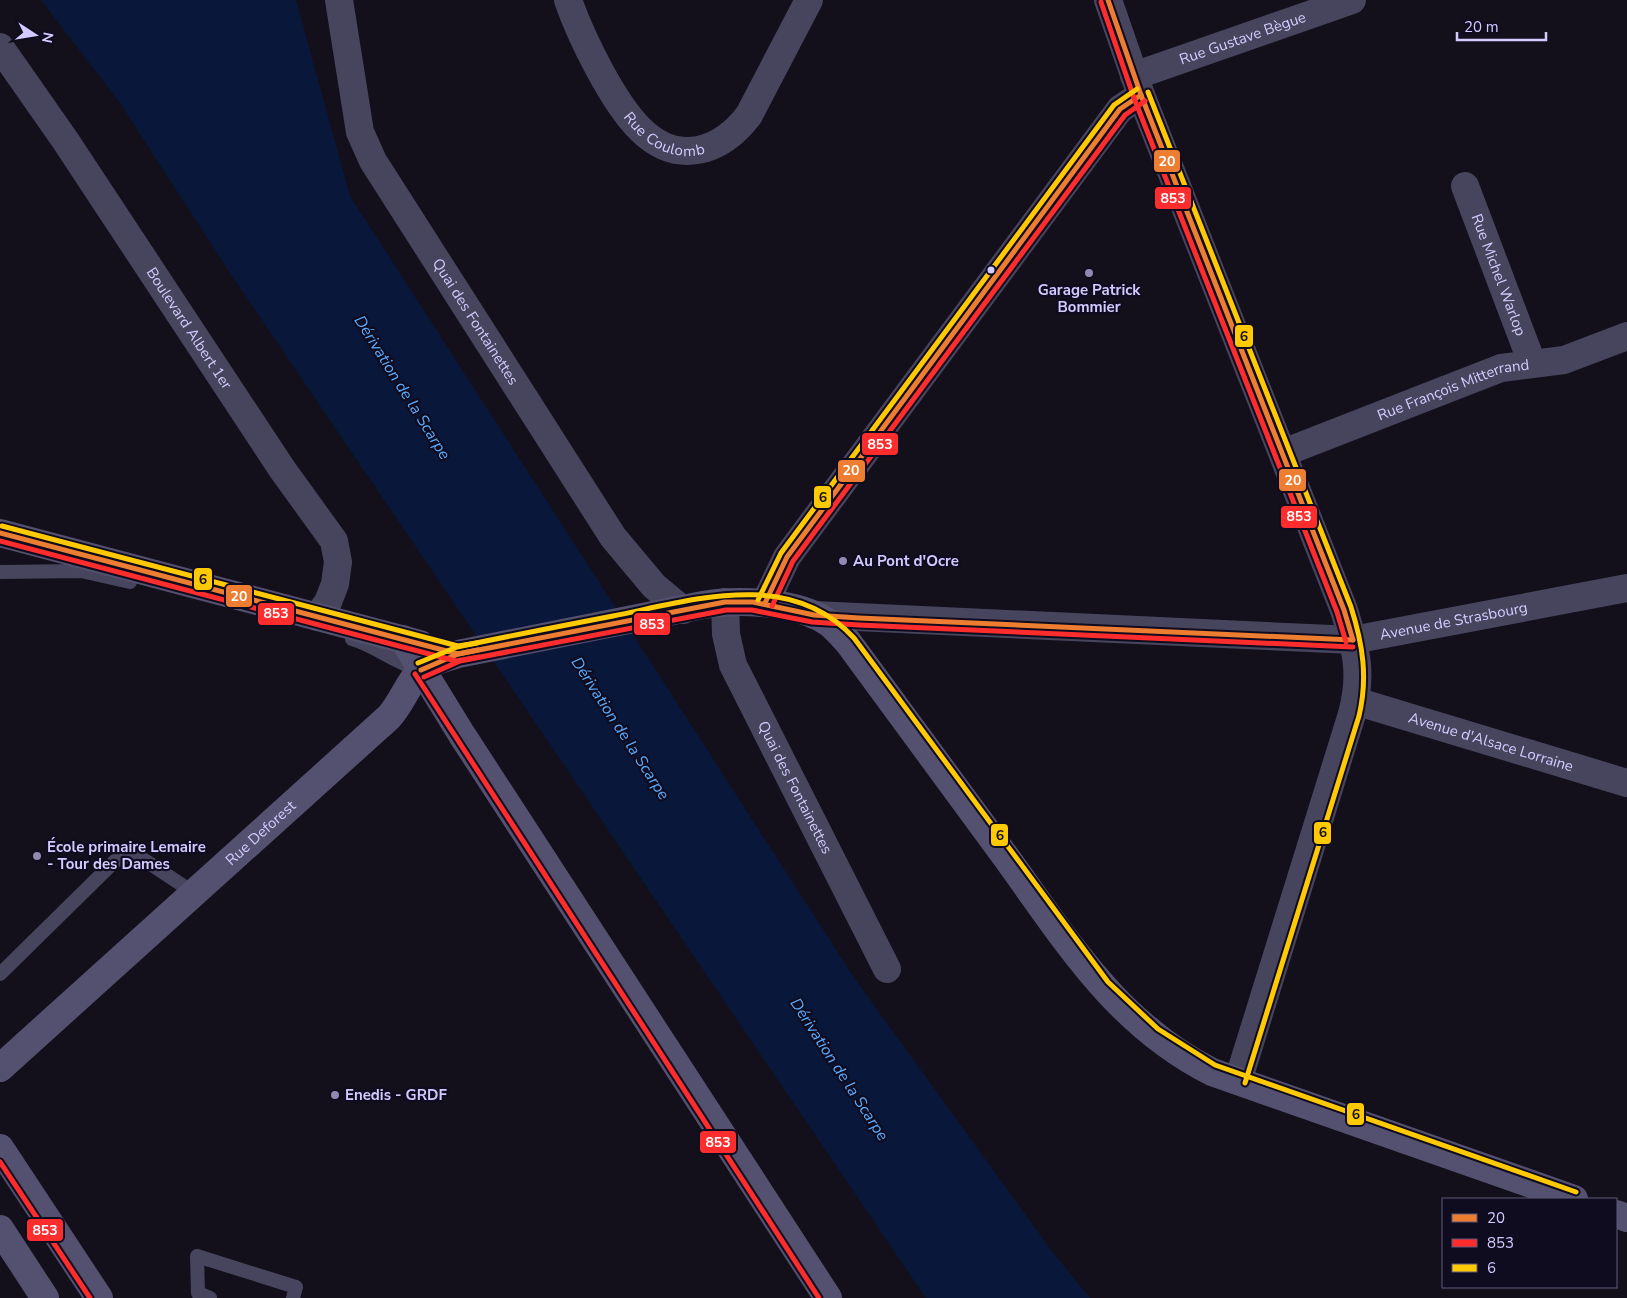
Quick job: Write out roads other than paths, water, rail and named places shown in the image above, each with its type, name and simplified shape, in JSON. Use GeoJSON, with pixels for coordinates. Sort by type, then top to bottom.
{"type":"FeatureCollection","features":[{"type":"Feature","properties":{"kind":"street","name":"Quai des Fontainettes"},"geometry":{"type":"LineString","coordinates":[[339,0],[360,132],[373,161],[612,537],[654,586],[683,610]]}},
{"type":"Feature","properties":{"kind":"street","name":"Rue Coulomb"},"geometry":{"type":"LineString","coordinates":[[568,0],[586,43],[630,119],[653,139],[680,150],[692,151],[707,149],[716,145],[740,127],[749,115],[809,0]]}},
{"type":"Feature","properties":{"kind":"street"},"geometry":{"type":"LineString","coordinates":[[1108,0],[1138,86],[1353,640],[1359,665],[1359,683],[1355,701],[1238,1081]]}},
{"type":"Feature","properties":{"kind":"street","name":"Rue Gustave Bègue"},"geometry":{"type":"LineString","coordinates":[[765,603],[779,571],[793,549],[1138,86],[1352,0]]}},
{"type":"Feature","properties":{"kind":"street","name":"Boulevard Albert 1er"},"geometry":{"type":"LineString","coordinates":[[2,54],[65,140],[276,461],[334,541],[338,562],[335,584],[328,602],[317,617]]}},
{"type":"Feature","properties":{"kind":"street","name":"Rue Michel Warlop"},"geometry":{"type":"LineString","coordinates":[[1465,186],[1532,363]]}},
{"type":"Feature","properties":{"kind":"street","name":"Rue François Mitterrand"},"geometry":{"type":"LineString","coordinates":[[1282,453],[1501,368],[1564,360],[1627,336]]}},
{"type":"Feature","properties":{"kind":"street"},"geometry":{"type":"LineString","coordinates":[[0,533],[458,654]]}},
{"type":"Feature","properties":{"kind":"street","name":"Avenue de Strasbourg"},"geometry":{"type":"LineString","coordinates":[[458,654],[725,602],[765,603],[814,614],[1353,640],[1627,588]]}},
{"type":"Feature","properties":{"kind":"street","name":"Quai des Fontainettes"},"geometry":{"type":"LineString","coordinates":[[725,602],[726,634],[733,666],[887,968]]}},
{"type":"Feature","properties":{"kind":"street"},"geometry":{"type":"LineString","coordinates":[[814,614],[829,623],[848,642],[1102,987],[1126,1012],[1188,1060],[1212,1072],[1571,1198]]}},
{"type":"Feature","properties":{"kind":"street"},"geometry":{"type":"LineString","coordinates":[[403,640],[828,1298]]}},
{"type":"Feature","properties":{"kind":"street"},"geometry":{"type":"LineString","coordinates":[[421,670],[458,654]]}},
{"type":"Feature","properties":{"kind":"street","name":"Rue Deforest"},"geometry":{"type":"LineString","coordinates":[[0,1068],[389,717],[399,706],[421,670]]}},
{"type":"Feature","properties":{"kind":"street","name":"Avenue d'Alsace Lorraine"},"geometry":{"type":"LineString","coordinates":[[1355,701],[1627,783]]}},
{"type":"Feature","properties":{"kind":"street"},"geometry":{"type":"LineString","coordinates":[[0,1148],[99,1298]]}},
{"type":"Feature","properties":{"kind":"street"},"geometry":{"type":"LineString","coordinates":[[0,1229],[45,1298]]}},
{"type":"Feature","properties":{"kind":"lane"},"geometry":{"type":"LineString","coordinates":[[0,572],[94,572],[357,640],[372,646],[399,663],[421,670]]}},
{"type":"Feature","properties":{"kind":"lane"},"geometry":{"type":"LineString","coordinates":[[0,974],[115,861],[134,853],[194,894]]}},
{"type":"Feature","properties":{"kind":"lane"},"geometry":{"type":"LineString","coordinates":[[210,1298],[198,1292],[196,1256],[296,1287],[293,1298]]}},
{"type":"Feature","properties":{"kind":"water","name":"Dérivation de la Scarpe"},"geometry":{"type":"Polygon","coordinates":[[[41,0],[296,0],[350,196],[855,979],[1051,1250],[1090,1298],[926,1298],[230,273],[120,103],[41,0]]]}},
{"type":"Feature","properties":{"kind":"place","name":"Garage Patrick Bommier"},"geometry":{"type":"Point","coordinates":[1089,273]}},
{"type":"Feature","properties":{"kind":"place","name":"Au Pont d'Ocre"},"geometry":{"type":"Point","coordinates":[843,561]}},
{"type":"Feature","properties":{"kind":"place","name":"École primaire Lemaire - Tour des Dames"},"geometry":{"type":"Point","coordinates":[37,856]}},
{"type":"Feature","properties":{"kind":"place","name":"Enedis - GRDF"},"geometry":{"type":"Point","coordinates":[335,1095]}}]}
